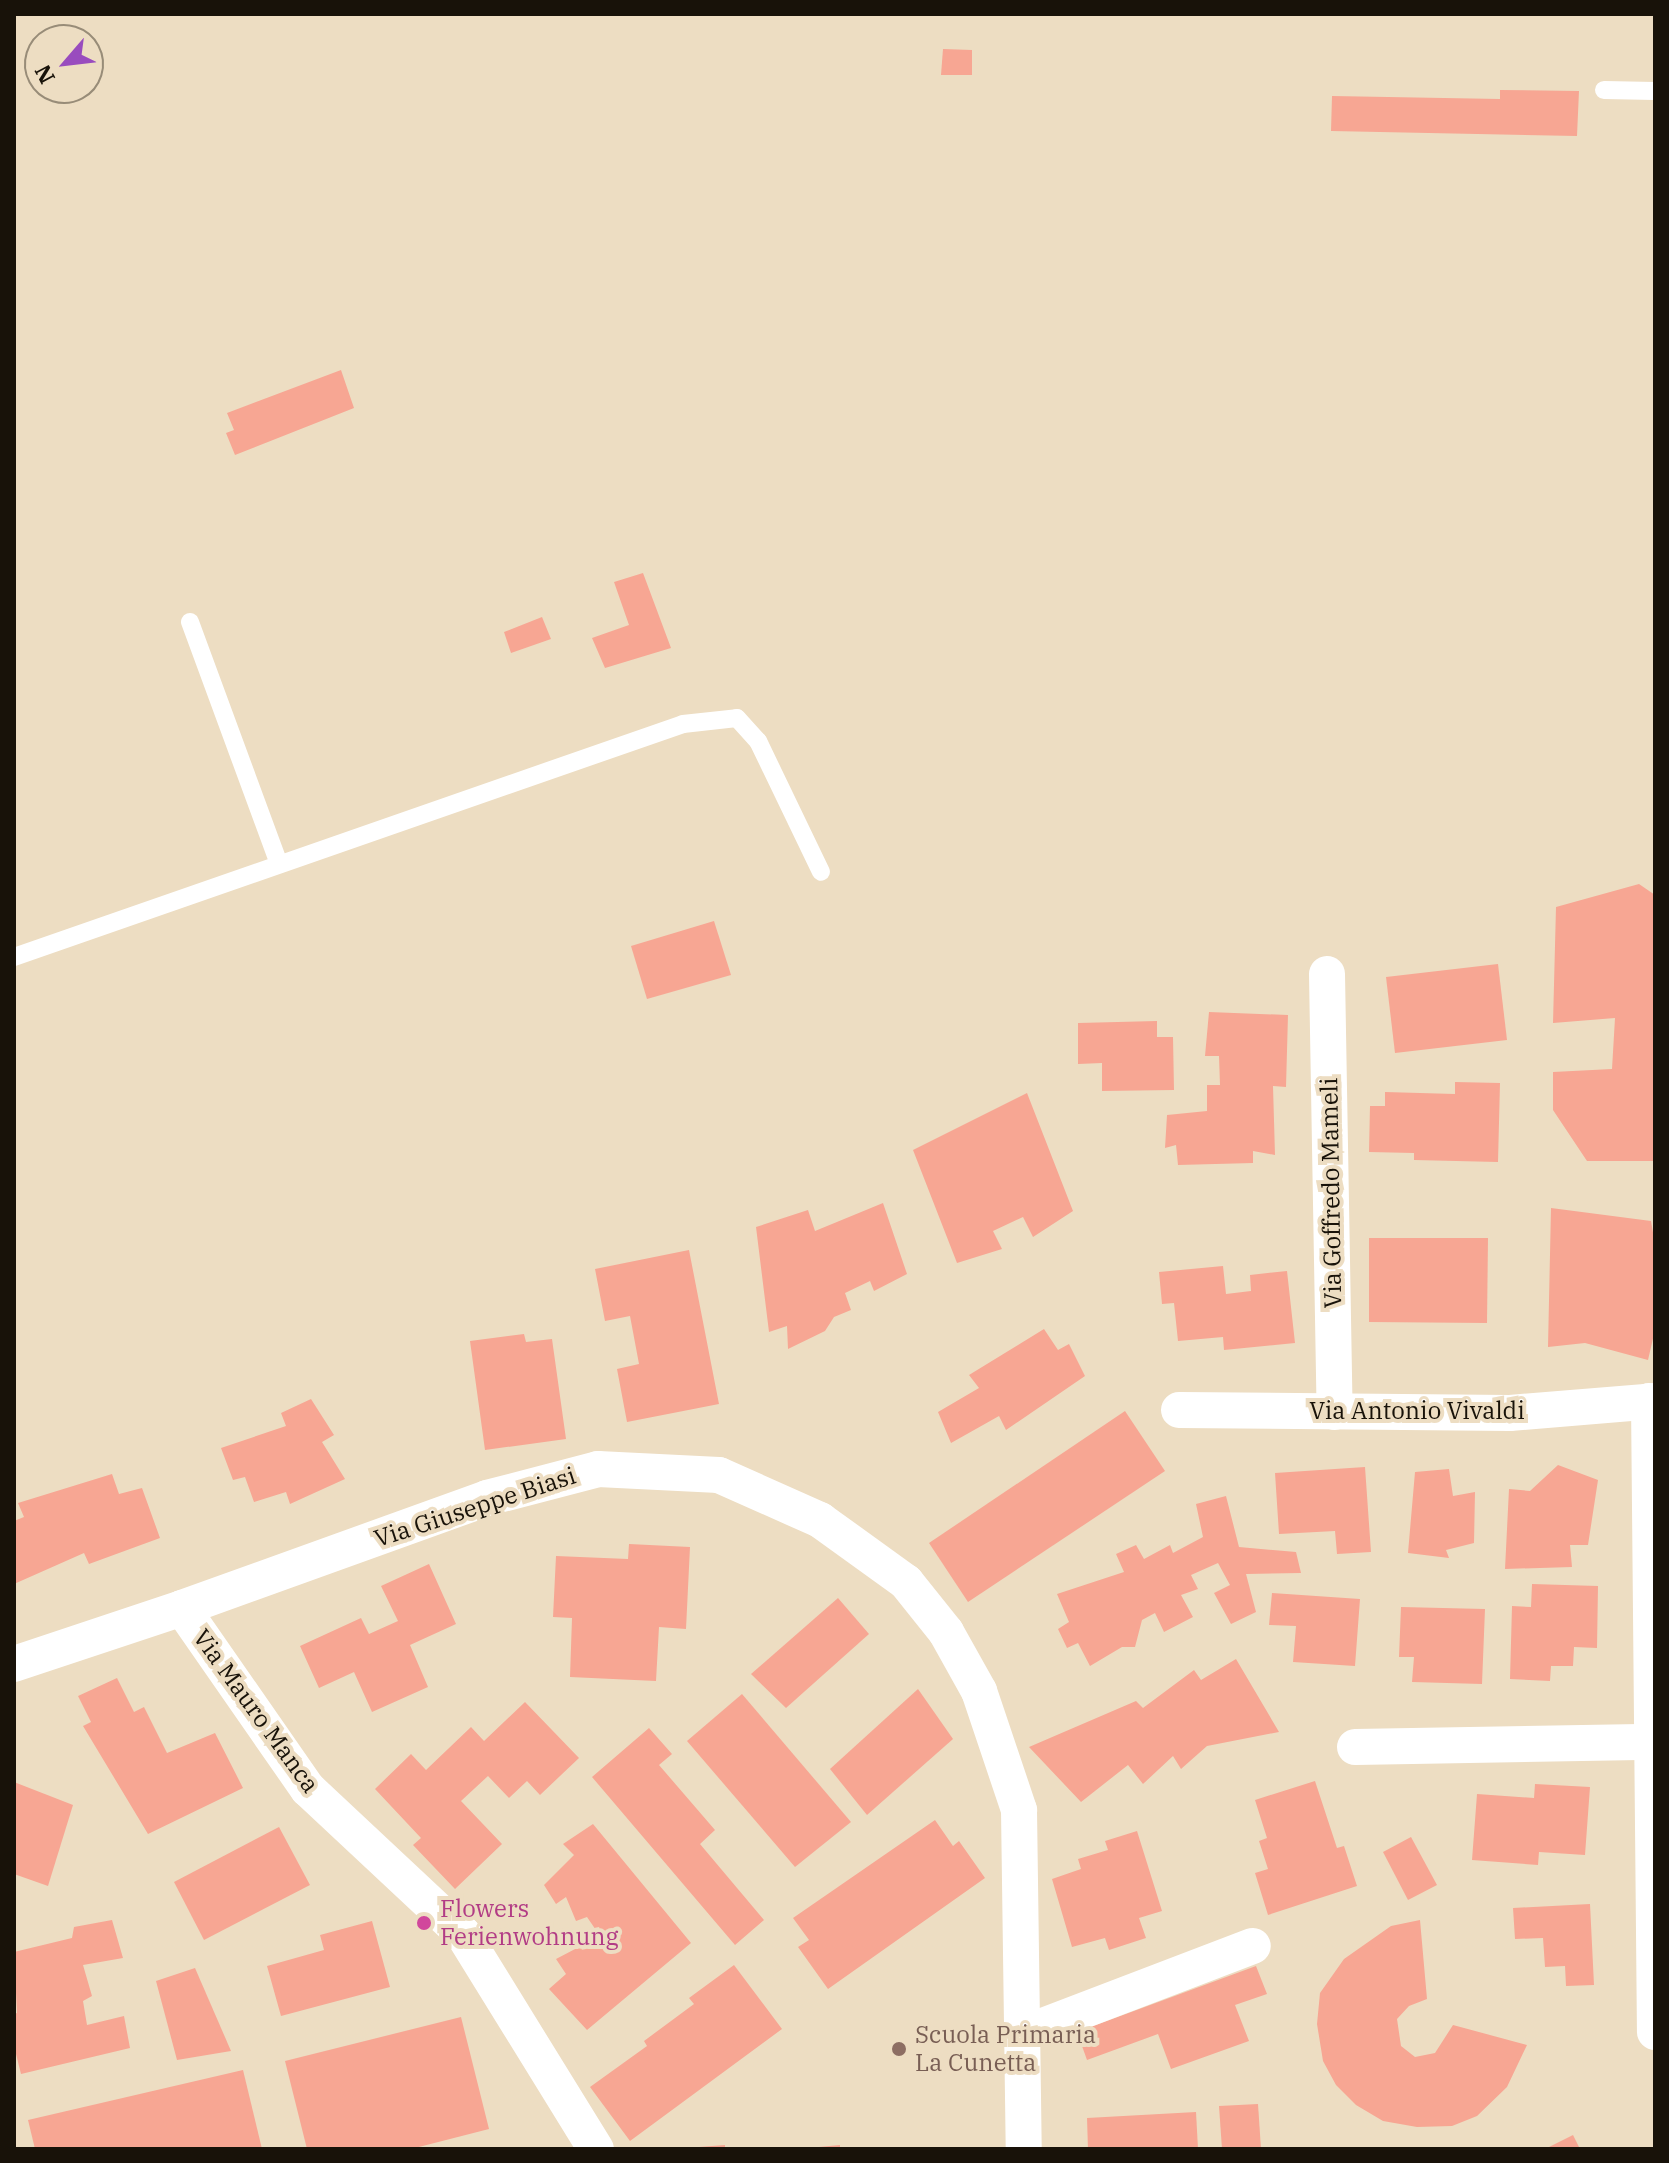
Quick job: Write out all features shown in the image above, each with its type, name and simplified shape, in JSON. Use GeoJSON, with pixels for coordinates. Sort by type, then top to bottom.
{"type":"FeatureCollection","features":[{"type":"Feature","properties":{"kind":"street","name":"Via Goffredo Mameli"},"geometry":{"type":"LineString","coordinates":[[1327,974],[1335,1412]]}},
{"type":"Feature","properties":{"kind":"street","name":"Via Antonio Vivaldi"},"geometry":{"type":"LineString","coordinates":[[1179,1410],[1510,1413],[1652,1401]]}},
{"type":"Feature","properties":{"kind":"street"},"geometry":{"type":"LineString","coordinates":[[1652,1401],[1654,2031]]}},
{"type":"Feature","properties":{"kind":"street","name":"Via Giuseppe Biasi"},"geometry":{"type":"LineString","coordinates":[[14,1664],[182,1608],[487,1498],[598,1469],[719,1475],[820,1520],[906,1582],[946,1632],[979,1691],[1019,1810],[1024,2149]]}},
{"type":"Feature","properties":{"kind":"street","name":"Via Mauro Manca"},"geometry":{"type":"LineString","coordinates":[[182,1608],[308,1789],[463,1934],[596,2149]]}},
{"type":"Feature","properties":{"kind":"street"},"geometry":{"type":"LineString","coordinates":[[1355,1747],[1653,1742]]}},
{"type":"Feature","properties":{"kind":"street"},"geometry":{"type":"LineString","coordinates":[[1022,2034],[1253,1946]]}},
{"type":"Feature","properties":{"kind":"lane"},"geometry":{"type":"LineString","coordinates":[[1604,90],[1655,91]]}},
{"type":"Feature","properties":{"kind":"lane"},"geometry":{"type":"LineString","coordinates":[[190,622],[279,864]]}},
{"type":"Feature","properties":{"kind":"lane"},"geometry":{"type":"LineString","coordinates":[[14,957],[683,724],[737,718],[758,741],[821,872]]}},
{"type":"Feature","properties":{"kind":"building"},"geometry":{"type":"Polygon","coordinates":[[[943,49],[972,50],[972,75],[941,75],[943,49]]]}},
{"type":"Feature","properties":{"kind":"building"},"geometry":{"type":"Polygon","coordinates":[[[1500,90],[1579,91],[1577,136],[1331,131],[1332,96],[1500,99],[1500,90]]]}},
{"type":"Feature","properties":{"kind":"building"},"geometry":{"type":"Polygon","coordinates":[[[341,370],[354,408],[235,455],[226,433],[234,430],[227,413],[341,370]]]}},
{"type":"Feature","properties":{"kind":"building"},"geometry":{"type":"Polygon","coordinates":[[[643,573],[671,648],[605,668],[592,638],[629,625],[614,582],[643,573]]]}},
{"type":"Feature","properties":{"kind":"building"},"geometry":{"type":"Polygon","coordinates":[[[542,617],[551,639],[511,653],[504,632],[542,617]]]}},
{"type":"Feature","properties":{"kind":"building"},"geometry":{"type":"Polygon","coordinates":[[[1639,884],[1655,895],[1655,1161],[1587,1161],[1553,1110],[1553,1072],[1612,1069],[1615,1018],[1553,1023],[1556,907],[1639,884]]]}},
{"type":"Feature","properties":{"kind":"building"},"geometry":{"type":"Polygon","coordinates":[[[714,921],[731,975],[647,999],[631,946],[714,921]]]}},
{"type":"Feature","properties":{"kind":"building"},"geometry":{"type":"Polygon","coordinates":[[[1498,964],[1507,1040],[1395,1053],[1386,977],[1498,964]]]}},
{"type":"Feature","properties":{"kind":"building"},"geometry":{"type":"Polygon","coordinates":[[[1209,1012],[1288,1015],[1286,1087],[1273,1086],[1275,1155],[1253,1151],[1253,1163],[1178,1165],[1176,1145],[1165,1148],[1167,1115],[1207,1111],[1207,1085],[1220,1085],[1219,1056],[1205,1056],[1209,1012]]]}},
{"type":"Feature","properties":{"kind":"building"},"geometry":{"type":"Polygon","coordinates":[[[1157,1021],[1157,1037],[1173,1037],[1174,1090],[1102,1091],[1102,1063],[1078,1064],[1078,1023],[1157,1021]]]}},
{"type":"Feature","properties":{"kind":"building"},"geometry":{"type":"Polygon","coordinates":[[[1455,1082],[1500,1083],[1498,1162],[1414,1160],[1414,1153],[1369,1152],[1370,1106],[1385,1106],[1385,1092],[1455,1094],[1455,1082]]]}},
{"type":"Feature","properties":{"kind":"building"},"geometry":{"type":"Polygon","coordinates":[[[1027,1093],[1073,1211],[1033,1237],[1023,1217],[993,1231],[1002,1249],[957,1263],[913,1150],[1027,1093]]]}},
{"type":"Feature","properties":{"kind":"building"},"geometry":{"type":"Polygon","coordinates":[[[883,1203],[907,1274],[874,1291],[870,1281],[845,1293],[851,1310],[834,1317],[825,1331],[788,1349],[787,1326],[769,1332],[756,1227],[808,1210],[815,1231],[883,1203]]]}},
{"type":"Feature","properties":{"kind":"building"},"geometry":{"type":"Polygon","coordinates":[[[1551,1208],[1651,1221],[1655,1244],[1655,1330],[1648,1360],[1585,1343],[1548,1347],[1551,1208]]]}},
{"type":"Feature","properties":{"kind":"building"},"geometry":{"type":"Polygon","coordinates":[[[1369,1238],[1488,1238],[1487,1323],[1369,1322],[1369,1238]]]}},
{"type":"Feature","properties":{"kind":"building"},"geometry":{"type":"Polygon","coordinates":[[[689,1250],[719,1404],[627,1422],[617,1369],[639,1364],[630,1316],[605,1321],[595,1269],[689,1250]]]}},
{"type":"Feature","properties":{"kind":"building"},"geometry":{"type":"Polygon","coordinates":[[[1223,1266],[1226,1294],[1251,1291],[1250,1275],[1287,1271],[1295,1343],[1224,1350],[1223,1337],[1178,1341],[1174,1303],[1162,1304],[1159,1272],[1223,1266]]]}},
{"type":"Feature","properties":{"kind":"building"},"geometry":{"type":"Polygon","coordinates":[[[1044,1329],[1058,1350],[1069,1344],[1085,1376],[1006,1430],[999,1416],[951,1443],[938,1412],[979,1388],[969,1375],[1044,1329]]]}},
{"type":"Feature","properties":{"kind":"building"},"geometry":{"type":"Polygon","coordinates":[[[524,1334],[526,1342],[552,1339],[566,1439],[485,1450],[470,1341],[524,1334]]]}},
{"type":"Feature","properties":{"kind":"building"},"geometry":{"type":"Polygon","coordinates":[[[311,1399],[334,1435],[322,1442],[345,1479],[290,1504],[286,1492],[254,1502],[245,1477],[233,1480],[221,1448],[286,1426],[281,1413],[311,1399]]]}},
{"type":"Feature","properties":{"kind":"building"},"geometry":{"type":"Polygon","coordinates":[[[1125,1411],[1165,1471],[968,1602],[929,1543],[1125,1411]]]}},
{"type":"Feature","properties":{"kind":"building"},"geometry":{"type":"Polygon","coordinates":[[[1558,1465],[1598,1480],[1588,1545],[1570,1545],[1572,1567],[1505,1569],[1509,1489],[1530,1491],[1558,1465]]]}},
{"type":"Feature","properties":{"kind":"building"},"geometry":{"type":"Polygon","coordinates":[[[1365,1467],[1371,1552],[1337,1554],[1335,1531],[1279,1534],[1275,1473],[1365,1467]]]}},
{"type":"Feature","properties":{"kind":"building"},"geometry":{"type":"Polygon","coordinates":[[[1449,1469],[1453,1496],[1475,1492],[1474,1543],[1446,1550],[1449,1558],[1408,1553],[1415,1472],[1449,1469]]]}},
{"type":"Feature","properties":{"kind":"building"},"geometry":{"type":"Polygon","coordinates":[[[112,1474],[119,1494],[142,1488],[160,1538],[89,1564],[84,1553],[14,1584],[14,1521],[24,1517],[18,1503],[112,1474]]]}},
{"type":"Feature","properties":{"kind":"building"},"geometry":{"type":"Polygon","coordinates":[[[1226,1496],[1239,1547],[1296,1552],[1301,1573],[1246,1574],[1256,1612],[1231,1624],[1214,1593],[1230,1585],[1218,1563],[1191,1575],[1198,1589],[1181,1595],[1193,1617],[1164,1632],[1155,1613],[1142,1620],[1135,1647],[1122,1647],[1090,1666],[1078,1643],[1067,1648],[1058,1629],[1069,1622],[1057,1594],[1124,1572],[1116,1554],[1136,1545],[1144,1559],[1170,1545],[1173,1553],[1203,1537],[1196,1504],[1226,1496]]]}},
{"type":"Feature","properties":{"kind":"building"},"geometry":{"type":"Polygon","coordinates":[[[629,1544],[690,1547],[686,1629],[659,1627],[656,1681],[570,1677],[572,1618],[553,1617],[556,1556],[628,1559],[629,1544]]]}},
{"type":"Feature","properties":{"kind":"building"},"geometry":{"type":"Polygon","coordinates":[[[429,1564],[456,1624],[410,1645],[428,1687],[372,1712],[354,1672],[319,1688],[300,1646],[361,1618],[369,1634],[398,1621],[381,1586],[429,1564]]]}},
{"type":"Feature","properties":{"kind":"building"},"geometry":{"type":"Polygon","coordinates":[[[1532,1584],[1598,1586],[1597,1648],[1574,1647],[1573,1666],[1551,1666],[1550,1681],[1510,1679],[1512,1606],[1531,1607],[1532,1584]]]}},
{"type":"Feature","properties":{"kind":"building"},"geometry":{"type":"Polygon","coordinates":[[[1272,1593],[1360,1599],[1355,1666],[1293,1662],[1296,1626],[1269,1625],[1272,1593]]]}},
{"type":"Feature","properties":{"kind":"building"},"geometry":{"type":"Polygon","coordinates":[[[838,1598],[869,1634],[786,1708],[751,1674],[838,1598]]]}},
{"type":"Feature","properties":{"kind":"building"},"geometry":{"type":"Polygon","coordinates":[[[1401,1607],[1485,1609],[1482,1684],[1412,1682],[1414,1657],[1399,1657],[1401,1607]]]}},
{"type":"Feature","properties":{"kind":"building"},"geometry":{"type":"Polygon","coordinates":[[[1236,1659],[1279,1732],[1207,1746],[1181,1769],[1173,1756],[1143,1784],[1128,1765],[1081,1802],[1029,1747],[1136,1701],[1143,1708],[1194,1670],[1201,1680],[1236,1659]]]}},
{"type":"Feature","properties":{"kind":"building"},"geometry":{"type":"Polygon","coordinates":[[[117,1678],[134,1712],[144,1707],[167,1753],[215,1733],[243,1788],[148,1834],[83,1726],[91,1722],[78,1696],[117,1678]]]}},
{"type":"Feature","properties":{"kind":"building"},"geometry":{"type":"Polygon","coordinates":[[[918,1689],[953,1739],[867,1815],[830,1769],[918,1689]]]}},
{"type":"Feature","properties":{"kind":"building"},"geometry":{"type":"Polygon","coordinates":[[[742,1694],[851,1822],[795,1867],[687,1741],[742,1694]]]}},
{"type":"Feature","properties":{"kind":"building"},"geometry":{"type":"Polygon","coordinates":[[[525,1702],[579,1758],[540,1795],[527,1781],[509,1798],[488,1776],[461,1801],[502,1844],[455,1889],[413,1845],[421,1838],[375,1789],[411,1754],[426,1770],[471,1727],[484,1741],[525,1702]]]}},
{"type":"Feature","properties":{"kind":"building"},"geometry":{"type":"Polygon","coordinates":[[[649,1728],[672,1754],[659,1765],[715,1830],[700,1844],[764,1920],[735,1945],[592,1777],[649,1728]]]}},
{"type":"Feature","properties":{"kind":"building"},"geometry":{"type":"Polygon","coordinates":[[[1315,1781],[1337,1848],[1344,1846],[1357,1886],[1268,1915],[1255,1873],[1268,1869],[1259,1841],[1267,1838],[1255,1800],[1315,1781]]]}},
{"type":"Feature","properties":{"kind":"building"},"geometry":{"type":"Polygon","coordinates":[[[14,1782],[73,1805],[48,1886],[14,1874],[14,1782]]]}},
{"type":"Feature","properties":{"kind":"building"},"geometry":{"type":"Polygon","coordinates":[[[1535,1784],[1590,1787],[1585,1855],[1539,1852],[1538,1865],[1472,1860],[1477,1794],[1534,1798],[1535,1784]]]}},
{"type":"Feature","properties":{"kind":"building"},"geometry":{"type":"Polygon","coordinates":[[[935,1820],[953,1846],[959,1841],[985,1878],[828,1989],[798,1947],[809,1940],[793,1918],[935,1820]]]}},
{"type":"Feature","properties":{"kind":"building"},"geometry":{"type":"Polygon","coordinates":[[[593,1824],[691,1943],[587,2030],[549,1989],[566,1974],[556,1959],[600,1936],[587,1917],[576,1921],[566,1897],[556,1904],[544,1885],[574,1855],[563,1844],[593,1824]]]}},
{"type":"Feature","properties":{"kind":"building"},"geometry":{"type":"Polygon","coordinates":[[[279,1827],[310,1885],[204,1940],[174,1882],[279,1827]]]}},
{"type":"Feature","properties":{"kind":"building"},"geometry":{"type":"Polygon","coordinates":[[[1137,1831],[1162,1911],[1139,1918],[1146,1938],[1109,1950],[1105,1938],[1072,1947],[1052,1879],[1081,1869],[1078,1859],[1108,1850],[1105,1841],[1137,1831]]]}},
{"type":"Feature","properties":{"kind":"building"},"geometry":{"type":"Polygon","coordinates":[[[1411,1837],[1437,1885],[1408,1900],[1383,1852],[1411,1837]]]}},
{"type":"Feature","properties":{"kind":"building"},"geometry":{"type":"Polygon","coordinates":[[[1590,1904],[1594,1985],[1566,1986],[1565,1966],[1545,1967],[1543,1938],[1515,1939],[1513,1908],[1590,1904]]]}},
{"type":"Feature","properties":{"kind":"building"},"geometry":{"type":"Polygon","coordinates":[[[112,1920],[123,1958],[83,1965],[92,1996],[83,2001],[87,2025],[124,2016],[130,2048],[21,2074],[14,2046],[14,2014],[17,2013],[14,1952],[72,1938],[74,1927],[112,1920]]]}},
{"type":"Feature","properties":{"kind":"building"},"geometry":{"type":"Polygon","coordinates":[[[1420,1920],[1427,1999],[1409,2006],[1397,2019],[1401,2046],[1415,2057],[1435,2053],[1453,2025],[1527,2045],[1507,2087],[1477,2116],[1452,2126],[1417,2127],[1383,2121],[1356,2105],[1336,2085],[1323,2061],[1317,2024],[1320,1993],[1344,1959],[1391,1926],[1420,1920]]]}},
{"type":"Feature","properties":{"kind":"building"},"geometry":{"type":"Polygon","coordinates":[[[372,1921],[390,1987],[281,2016],[267,1966],[324,1950],[320,1935],[372,1921]]]}},
{"type":"Feature","properties":{"kind":"building"},"geometry":{"type":"Polygon","coordinates":[[[734,1965],[782,2029],[630,2141],[590,2087],[647,2046],[644,2041],[694,2004],[689,1998],[734,1965]]]}},
{"type":"Feature","properties":{"kind":"building"},"geometry":{"type":"Polygon","coordinates":[[[1256,1966],[1267,1994],[1235,2005],[1249,2041],[1171,2069],[1158,2034],[1087,2060],[1077,2032],[1256,1966]]]}},
{"type":"Feature","properties":{"kind":"building"},"geometry":{"type":"Polygon","coordinates":[[[195,1968],[231,2051],[177,2060],[156,1981],[195,1968]]]}},
{"type":"Feature","properties":{"kind":"building"},"geometry":{"type":"Polygon","coordinates":[[[461,2017],[489,2129],[411,2149],[307,2149],[285,2061],[461,2017]]]}},
{"type":"Feature","properties":{"kind":"building"},"geometry":{"type":"Polygon","coordinates":[[[243,2070],[262,2149],[35,2149],[28,2120],[243,2070]]]}},
{"type":"Feature","properties":{"kind":"building"},"geometry":{"type":"Polygon","coordinates":[[[1258,2104],[1261,2149],[1222,2149],[1219,2106],[1258,2104]]]}},
{"type":"Feature","properties":{"kind":"building"},"geometry":{"type":"Polygon","coordinates":[[[1196,2112],[1198,2149],[1088,2149],[1087,2118],[1196,2112]]]}},
{"type":"Feature","properties":{"kind":"building"},"geometry":{"type":"Polygon","coordinates":[[[1573,2135],[1580,2149],[1545,2149],[1573,2135]]]}},
{"type":"Feature","properties":{"kind":"building"},"geometry":{"type":"Polygon","coordinates":[[[725,2145],[725,2149],[699,2149],[699,2147],[725,2145]]]}},
{"type":"Feature","properties":{"kind":"building"},"geometry":{"type":"Polygon","coordinates":[[[840,2145],[840,2149],[819,2149],[819,2147],[840,2145]]]}},
{"type":"Feature","properties":{"kind":"place","name":"Flowers Ferienwohnung"},"geometry":{"type":"Point","coordinates":[424,1923]}},
{"type":"Feature","properties":{"kind":"place","name":"Scuola Primaria La Cunetta"},"geometry":{"type":"Point","coordinates":[899,2049]}}]}
